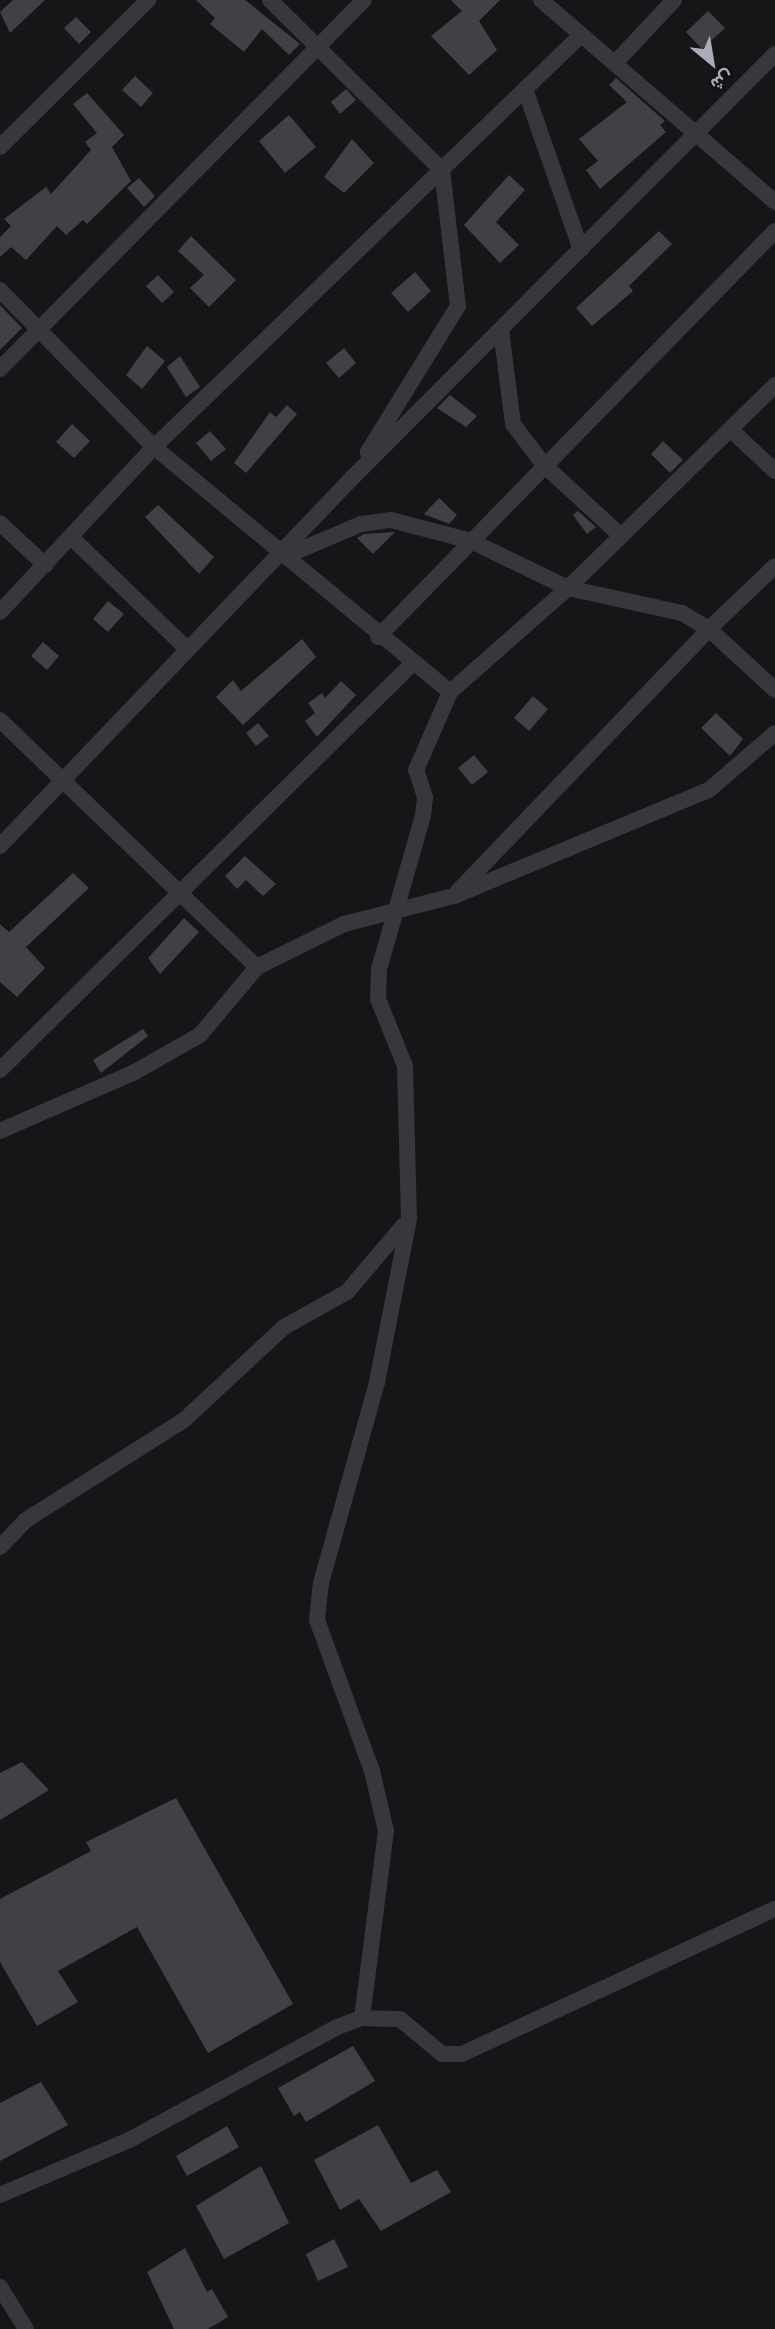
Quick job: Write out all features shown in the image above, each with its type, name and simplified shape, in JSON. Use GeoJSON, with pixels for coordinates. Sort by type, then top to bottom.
{"type":"FeatureCollection","features":[{"type":"Feature","properties":{"kind":"street"},"geometry":{"type":"LineString","coordinates":[[0,147],[148,0]]}},
{"type":"Feature","properties":{"kind":"street"},"geometry":{"type":"LineString","coordinates":[[270,0],[442,170],[458,306],[352,478]]}},
{"type":"Feature","properties":{"kind":"street"},"geometry":{"type":"LineString","coordinates":[[0,369],[365,0]]}},
{"type":"Feature","properties":{"kind":"street"},"geometry":{"type":"LineString","coordinates":[[541,0],[579,37],[616,62],[699,132],[775,202]]}},
{"type":"Feature","properties":{"kind":"street"},"geometry":{"type":"LineString","coordinates":[[616,62],[674,0]]}},
{"type":"Feature","properties":{"kind":"street"},"geometry":{"type":"LineString","coordinates":[[0,612],[154,447],[579,37]]}},
{"type":"Feature","properties":{"kind":"street"},"geometry":{"type":"LineString","coordinates":[[0,846],[187,649],[282,557],[352,478],[775,54]]}},
{"type":"Feature","properties":{"kind":"street"},"geometry":{"type":"LineString","coordinates":[[525,89],[580,250]]}},
{"type":"Feature","properties":{"kind":"street"},"geometry":{"type":"LineString","coordinates":[[378,638],[775,231]]}},
{"type":"Feature","properties":{"kind":"street"},"geometry":{"type":"LineString","coordinates":[[0,290],[154,447],[378,638],[450,692]]}},
{"type":"Feature","properties":{"kind":"street"},"geometry":{"type":"LineString","coordinates":[[501,330],[513,424],[544,465],[621,536]]}},
{"type":"Feature","properties":{"kind":"street"},"geometry":{"type":"LineString","coordinates":[[362,2018],[386,1831],[372,1771],[317,1620],[321,1583],[377,1382],[409,1219],[405,1066],[378,999],[379,969],[423,816],[425,797],[415,770],[450,692],[568,588],[775,385]]}},
{"type":"Feature","properties":{"kind":"street"},"geometry":{"type":"LineString","coordinates":[[730,429],[775,471]]}},
{"type":"Feature","properties":{"kind":"street"},"geometry":{"type":"LineString","coordinates":[[282,557],[361,524],[391,520],[471,541],[568,588],[682,613],[709,629],[775,690]]}},
{"type":"Feature","properties":{"kind":"street"},"geometry":{"type":"LineString","coordinates":[[0,523],[45,565]]}},
{"type":"Feature","properties":{"kind":"street"},"geometry":{"type":"LineString","coordinates":[[71,537],[187,649]]}},
{"type":"Feature","properties":{"kind":"street"},"geometry":{"type":"LineString","coordinates":[[454,896],[709,629],[775,566]]}},
{"type":"Feature","properties":{"kind":"street"},"geometry":{"type":"LineString","coordinates":[[0,1070],[179,898],[412,664]]}},
{"type":"Feature","properties":{"kind":"street"},"geometry":{"type":"LineString","coordinates":[[0,720],[179,898],[257,967]]}},
{"type":"Feature","properties":{"kind":"street"},"geometry":{"type":"LineString","coordinates":[[0,1131],[133,1073],[200,1035],[257,967],[344,924],[399,907],[454,896],[709,790],[741,766],[775,733]]}},
{"type":"Feature","properties":{"kind":"street"},"geometry":{"type":"LineString","coordinates":[[741,766],[775,752]]}},
{"type":"Feature","properties":{"kind":"street"},"geometry":{"type":"LineString","coordinates":[[0,1548],[26,1520],[184,1420],[284,1327],[346,1292],[370,1272],[409,1219]]}},
{"type":"Feature","properties":{"kind":"street"},"geometry":{"type":"LineString","coordinates":[[0,2195],[131,2139],[270,2060],[362,2018],[400,2020],[442,2054],[462,2054],[775,1909]]}},
{"type":"Feature","properties":{"kind":"street"},"geometry":{"type":"LineString","coordinates":[[0,2287],[26,2329]]}},
{"type":"Feature","properties":{"kind":"building"},"geometry":{"type":"Polygon","coordinates":[[[13,0],[45,0],[10,33],[0,12],[13,0]]]}},
{"type":"Feature","properties":{"kind":"building"},"geometry":{"type":"Polygon","coordinates":[[[196,0],[245,0],[300,44],[289,55],[262,29],[244,52],[210,24],[215,18],[196,0]]]}},
{"type":"Feature","properties":{"kind":"building"},"geometry":{"type":"Polygon","coordinates":[[[451,0],[500,0],[479,21],[497,50],[469,75],[431,36],[462,11],[451,0]]]}},
{"type":"Feature","properties":{"kind":"building"},"geometry":{"type":"Polygon","coordinates":[[[708,11],[725,28],[702,49],[686,32],[708,11]]]}},
{"type":"Feature","properties":{"kind":"building"},"geometry":{"type":"Polygon","coordinates":[[[76,17],[91,32],[79,44],[64,28],[76,17]]]}},
{"type":"Feature","properties":{"kind":"building"},"geometry":{"type":"Polygon","coordinates":[[[135,76],[153,93],[141,107],[122,90],[135,76]]]}},
{"type":"Feature","properties":{"kind":"building"},"geometry":{"type":"Polygon","coordinates":[[[616,78],[665,121],[660,125],[666,132],[600,189],[586,170],[598,161],[579,139],[627,102],[609,85],[616,78]]]}},
{"type":"Feature","properties":{"kind":"building"},"geometry":{"type":"Polygon","coordinates":[[[346,89],[356,100],[340,114],[331,102],[346,89]]]}},
{"type":"Feature","properties":{"kind":"building"},"geometry":{"type":"Polygon","coordinates":[[[87,93],[124,135],[112,147],[131,181],[87,224],[83,220],[66,235],[57,226],[26,260],[11,247],[0,257],[0,237],[11,226],[4,219],[46,187],[51,194],[91,150],[85,142],[97,133],[73,104],[87,93]]]}},
{"type":"Feature","properties":{"kind":"building"},"geometry":{"type":"Polygon","coordinates":[[[289,115],[316,147],[285,173],[259,141],[289,115]]]}},
{"type":"Feature","properties":{"kind":"building"},"geometry":{"type":"Polygon","coordinates":[[[352,139],[374,163],[344,193],[324,177],[352,139]]]}},
{"type":"Feature","properties":{"kind":"building"},"geometry":{"type":"Polygon","coordinates":[[[509,175],[525,190],[496,222],[519,245],[500,263],[464,225],[509,175]]]}},
{"type":"Feature","properties":{"kind":"building"},"geometry":{"type":"Polygon","coordinates":[[[139,178],[155,196],[144,207],[127,188],[139,178]]]}},
{"type":"Feature","properties":{"kind":"building"},"geometry":{"type":"Polygon","coordinates":[[[659,231],[672,244],[629,286],[633,291],[592,326],[576,308],[659,231]]]}},
{"type":"Feature","properties":{"kind":"building"},"geometry":{"type":"Polygon","coordinates":[[[191,236],[236,280],[209,307],[190,288],[204,275],[178,251],[191,236]]]}},
{"type":"Feature","properties":{"kind":"building"},"geometry":{"type":"Polygon","coordinates":[[[415,272],[431,291],[408,312],[391,293],[415,272]]]}},
{"type":"Feature","properties":{"kind":"building"},"geometry":{"type":"Polygon","coordinates":[[[158,275],[174,292],[162,303],[146,286],[158,275]]]}},
{"type":"Feature","properties":{"kind":"building"},"geometry":{"type":"Polygon","coordinates":[[[0,305],[22,328],[0,350],[0,305]]]}},
{"type":"Feature","properties":{"kind":"building"},"geometry":{"type":"Polygon","coordinates":[[[147,346],[165,361],[142,389],[126,375],[147,346]]]}},
{"type":"Feature","properties":{"kind":"building"},"geometry":{"type":"Polygon","coordinates":[[[344,348],[356,363],[339,378],[326,363],[344,348]]]}},
{"type":"Feature","properties":{"kind":"building"},"geometry":{"type":"Polygon","coordinates":[[[180,356],[200,387],[186,397],[167,367],[180,356]]]}},
{"type":"Feature","properties":{"kind":"building"},"geometry":{"type":"Polygon","coordinates":[[[450,395],[477,416],[466,427],[437,408],[450,395]]]}},
{"type":"Feature","properties":{"kind":"building"},"geometry":{"type":"Polygon","coordinates":[[[287,405],[297,414],[246,473],[234,463],[270,412],[276,417],[287,405]]]}},
{"type":"Feature","properties":{"kind":"building"},"geometry":{"type":"Polygon","coordinates":[[[72,424],[90,441],[74,458],[56,442],[72,424]]]}},
{"type":"Feature","properties":{"kind":"building"},"geometry":{"type":"Polygon","coordinates":[[[210,431],[226,449],[211,461],[196,443],[210,431]]]}},
{"type":"Feature","properties":{"kind":"building"},"geometry":{"type":"Polygon","coordinates":[[[663,441],[683,460],[670,473],[651,454],[663,441]]]}},
{"type":"Feature","properties":{"kind":"building"},"geometry":{"type":"Polygon","coordinates":[[[439,498],[457,515],[449,524],[424,514],[439,498]]]}},
{"type":"Feature","properties":{"kind":"building"},"geometry":{"type":"Polygon","coordinates":[[[158,505],[214,557],[199,574],[145,517],[158,505]]]}},
{"type":"Feature","properties":{"kind":"building"},"geometry":{"type":"Polygon","coordinates":[[[578,511],[596,527],[587,534],[573,515],[578,511]]]}},
{"type":"Feature","properties":{"kind":"building"},"geometry":{"type":"Polygon","coordinates":[[[395,532],[373,554],[357,538],[364,534],[395,532]]]}},
{"type":"Feature","properties":{"kind":"building"},"geometry":{"type":"Polygon","coordinates":[[[108,601],[124,614],[108,632],[93,619],[108,601]]]}},
{"type":"Feature","properties":{"kind":"building"},"geometry":{"type":"Polygon","coordinates":[[[302,639],[316,657],[243,725],[216,697],[233,680],[241,691],[302,639]]]}},
{"type":"Feature","properties":{"kind":"building"},"geometry":{"type":"Polygon","coordinates":[[[43,642],[59,656],[47,670],[31,656],[43,642]]]}},
{"type":"Feature","properties":{"kind":"building"},"geometry":{"type":"Polygon","coordinates":[[[341,681],[356,695],[317,737],[305,721],[315,713],[308,703],[322,693],[325,698],[341,681]]]}},
{"type":"Feature","properties":{"kind":"building"},"geometry":{"type":"Polygon","coordinates":[[[533,696],[548,709],[529,731],[514,718],[533,696]]]}},
{"type":"Feature","properties":{"kind":"building"},"geometry":{"type":"Polygon","coordinates":[[[716,713],[743,739],[730,756],[701,728],[716,713]]]}},
{"type":"Feature","properties":{"kind":"building"},"geometry":{"type":"Polygon","coordinates":[[[258,723],[269,736],[256,746],[246,733],[258,723]]]}},
{"type":"Feature","properties":{"kind":"building"},"geometry":{"type":"Polygon","coordinates":[[[474,755],[488,772],[472,785],[458,768],[474,755]]]}},
{"type":"Feature","properties":{"kind":"building"},"geometry":{"type":"Polygon","coordinates":[[[245,856],[276,884],[263,896],[246,880],[237,889],[225,876],[245,856]]]}},
{"type":"Feature","properties":{"kind":"building"},"geometry":{"type":"Polygon","coordinates":[[[73,873],[89,888],[26,947],[45,968],[17,997],[0,982],[0,924],[9,932],[73,873]]]}},
{"type":"Feature","properties":{"kind":"building"},"geometry":{"type":"Polygon","coordinates":[[[184,918],[199,932],[160,974],[148,958],[184,918]]]}},
{"type":"Feature","properties":{"kind":"building"},"geometry":{"type":"Polygon","coordinates":[[[143,1029],[148,1036],[101,1073],[93,1060],[143,1029]]]}},
{"type":"Feature","properties":{"kind":"building"},"geometry":{"type":"Polygon","coordinates":[[[22,1762],[49,1790],[0,1820],[0,1773],[22,1762]]]}},
{"type":"Feature","properties":{"kind":"building"},"geometry":{"type":"Polygon","coordinates":[[[176,1798],[293,2004],[208,2053],[137,1927],[58,1971],[78,2002],[37,2026],[0,1962],[0,1899],[91,1851],[86,1842],[176,1798]]]}},
{"type":"Feature","properties":{"kind":"building"},"geometry":{"type":"Polygon","coordinates":[[[353,2046],[375,2081],[306,2122],[300,2112],[294,2116],[278,2088],[353,2046]]]}},
{"type":"Feature","properties":{"kind":"building"},"geometry":{"type":"Polygon","coordinates":[[[41,2082],[68,2125],[0,2161],[0,2103],[41,2082]]]}},
{"type":"Feature","properties":{"kind":"building"},"geometry":{"type":"Polygon","coordinates":[[[378,2125],[411,2183],[437,2170],[451,2192],[381,2231],[359,2199],[340,2210],[314,2160],[378,2125]]]}},
{"type":"Feature","properties":{"kind":"building"},"geometry":{"type":"Polygon","coordinates":[[[227,2126],[239,2147],[187,2176],[176,2156],[227,2126]]]}},
{"type":"Feature","properties":{"kind":"building"},"geometry":{"type":"Polygon","coordinates":[[[261,2166],[289,2223],[224,2259],[196,2206],[261,2166]]]}},
{"type":"Feature","properties":{"kind":"building"},"geometry":{"type":"Polygon","coordinates":[[[334,2239],[348,2267],[318,2281],[306,2254],[334,2239]]]}},
{"type":"Feature","properties":{"kind":"building"},"geometry":{"type":"Polygon","coordinates":[[[185,2248],[207,2292],[212,2289],[228,2317],[208,2329],[174,2329],[147,2272],[185,2248]]]}}]}
